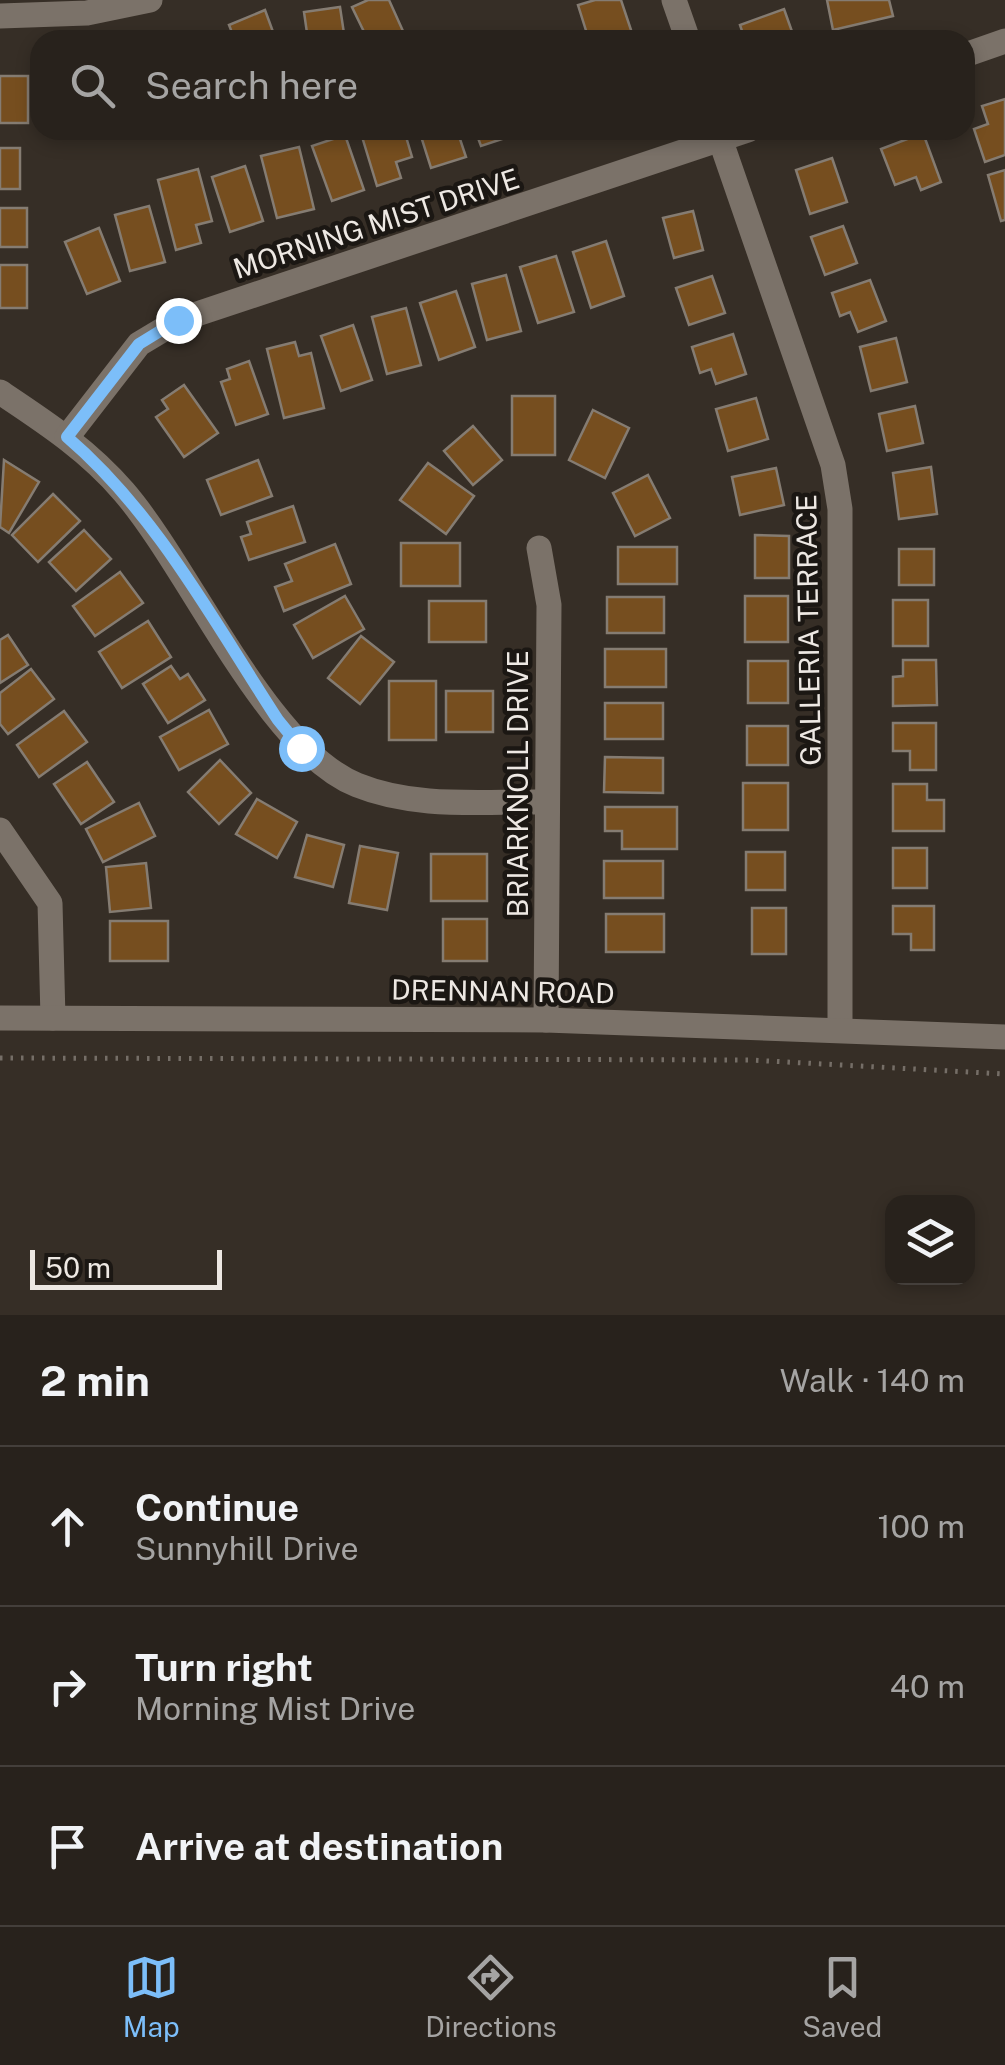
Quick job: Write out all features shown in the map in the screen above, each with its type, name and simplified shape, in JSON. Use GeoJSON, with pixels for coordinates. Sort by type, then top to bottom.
{"type":"FeatureCollection","features":[{"type":"Feature","properties":{"kind":"street"},"geometry":{"type":"LineString","coordinates":[[0,16],[87,13],[150,0]]}},
{"type":"Feature","properties":{"kind":"street"},"geometry":{"type":"LineString","coordinates":[[674,0],[684,30]]}},
{"type":"Feature","properties":{"kind":"street"},"geometry":{"type":"LineString","coordinates":[[975,52],[1005,42]]}},
{"type":"Feature","properties":{"kind":"street","name":"MORNING MIST DRIVE"},"geometry":{"type":"LineString","coordinates":[[67,437],[139,344],[178,320],[704,140]]}},
{"type":"Feature","properties":{"kind":"street","name":"GALLERIA TERRACE"},"geometry":{"type":"LineString","coordinates":[[721,140],[833,465],[840,509],[840,1029]]}},
{"type":"Feature","properties":{"kind":"street"},"geometry":{"type":"LineString","coordinates":[[0,392],[67,437],[125,493],[278,720],[323,768],[383,795],[418,801],[545,802]]}},
{"type":"Feature","properties":{"kind":"street","name":"BRIARKNOLL DRIVE"},"geometry":{"type":"LineString","coordinates":[[540,548],[548,605],[546,1020]]}},
{"type":"Feature","properties":{"kind":"street"},"geometry":{"type":"LineString","coordinates":[[0,830],[50,903],[54,924],[53,1018]]}},
{"type":"Feature","properties":{"kind":"street","name":"DRENNAN ROAD"},"geometry":{"type":"LineString","coordinates":[[0,1018],[546,1020],[1005,1037]]}},
{"type":"Feature","properties":{"kind":"path"},"geometry":{"type":"LineString","coordinates":[[0,1058],[750,1060],[1005,1074]]}},
{"type":"Feature","properties":{"kind":"building"},"geometry":{"type":"Polygon","coordinates":[[[368,0],[389,0],[402,30],[363,30],[352,7],[368,0]]]}},
{"type":"Feature","properties":{"kind":"building"},"geometry":{"type":"Polygon","coordinates":[[[595,0],[621,0],[631,30],[586,30],[578,5],[595,0]]]}},
{"type":"Feature","properties":{"kind":"building"},"geometry":{"type":"Polygon","coordinates":[[[827,0],[889,0],[893,16],[833,30],[827,0]]]}},
{"type":"Feature","properties":{"kind":"building"},"geometry":{"type":"Polygon","coordinates":[[[340,7],[343,30],[307,30],[304,12],[340,7]]]}},
{"type":"Feature","properties":{"kind":"building"},"geometry":{"type":"Polygon","coordinates":[[[784,9],[791,30],[742,30],[740,25],[784,9]]]}},
{"type":"Feature","properties":{"kind":"building"},"geometry":{"type":"Polygon","coordinates":[[[265,10],[272,30],[231,30],[229,25],[265,10]]]}},
{"type":"Feature","properties":{"kind":"building"},"geometry":{"type":"Polygon","coordinates":[[[0,76],[28,76],[28,123],[0,123],[0,76]]]}},
{"type":"Feature","properties":{"kind":"building"},"geometry":{"type":"Polygon","coordinates":[[[1005,99],[1005,155],[985,162],[975,132],[988,124],[982,106],[1005,99]]]}},
{"type":"Feature","properties":{"kind":"building"},"geometry":{"type":"Polygon","coordinates":[[[347,140],[364,190],[332,201],[312,146],[347,140]]]}},
{"type":"Feature","properties":{"kind":"building"},"geometry":{"type":"Polygon","coordinates":[[[363,140],[407,140],[412,157],[396,162],[401,178],[377,186],[363,140]]]}},
{"type":"Feature","properties":{"kind":"building"},"geometry":{"type":"Polygon","coordinates":[[[422,140],[460,140],[466,157],[431,168],[422,140]]]}},
{"type":"Feature","properties":{"kind":"building"},"geometry":{"type":"Polygon","coordinates":[[[905,140],[926,140],[941,182],[921,190],[916,177],[895,185],[881,149],[905,140]]]}},
{"type":"Feature","properties":{"kind":"building"},"geometry":{"type":"Polygon","coordinates":[[[299,147],[314,209],[277,218],[261,156],[299,147]]]}},
{"type":"Feature","properties":{"kind":"building"},"geometry":{"type":"Polygon","coordinates":[[[0,148],[20,148],[20,189],[0,189],[0,148]]]}},
{"type":"Feature","properties":{"kind":"building"},"geometry":{"type":"Polygon","coordinates":[[[832,158],[847,202],[810,214],[796,170],[832,158]]]}},
{"type":"Feature","properties":{"kind":"building"},"geometry":{"type":"Polygon","coordinates":[[[245,166],[263,221],[230,232],[212,177],[245,166]]]}},
{"type":"Feature","properties":{"kind":"building"},"geometry":{"type":"Polygon","coordinates":[[[198,169],[212,221],[196,225],[201,243],[176,250],[158,180],[198,169]]]}},
{"type":"Feature","properties":{"kind":"building"},"geometry":{"type":"Polygon","coordinates":[[[1005,170],[1005,220],[1001,221],[988,175],[1005,170]]]}},
{"type":"Feature","properties":{"kind":"building"},"geometry":{"type":"Polygon","coordinates":[[[149,206],[165,262],[130,271],[115,215],[149,206]]]}},
{"type":"Feature","properties":{"kind":"building"},"geometry":{"type":"Polygon","coordinates":[[[0,208],[27,208],[27,247],[0,247],[0,208]]]}},
{"type":"Feature","properties":{"kind":"building"},"geometry":{"type":"Polygon","coordinates":[[[693,211],[703,250],[674,258],[663,218],[693,211]]]}},
{"type":"Feature","properties":{"kind":"building"},"geometry":{"type":"Polygon","coordinates":[[[843,226],[857,263],[825,275],[811,237],[843,226]]]}},
{"type":"Feature","properties":{"kind":"building"},"geometry":{"type":"Polygon","coordinates":[[[99,228],[120,281],[87,294],[65,242],[99,228]]]}},
{"type":"Feature","properties":{"kind":"building"},"geometry":{"type":"Polygon","coordinates":[[[606,241],[624,296],[591,308],[573,252],[606,241]]]}},
{"type":"Feature","properties":{"kind":"building"},"geometry":{"type":"Polygon","coordinates":[[[556,256],[574,312],[538,323],[520,267],[556,256]]]}},
{"type":"Feature","properties":{"kind":"building"},"geometry":{"type":"Polygon","coordinates":[[[0,265],[27,265],[27,308],[0,308],[0,265]]]}},
{"type":"Feature","properties":{"kind":"building"},"geometry":{"type":"Polygon","coordinates":[[[506,275],[521,331],[487,340],[472,284],[506,275]]]}},
{"type":"Feature","properties":{"kind":"building"},"geometry":{"type":"Polygon","coordinates":[[[712,276],[725,313],[689,325],[676,288],[712,276]]]}},
{"type":"Feature","properties":{"kind":"building"},"geometry":{"type":"Polygon","coordinates":[[[870,280],[886,321],[858,332],[850,312],[840,316],[832,293],[870,280]]]}},
{"type":"Feature","properties":{"kind":"building"},"geometry":{"type":"Polygon","coordinates":[[[456,291],[475,347],[439,360],[420,303],[456,291]]]}},
{"type":"Feature","properties":{"kind":"building"},"geometry":{"type":"Polygon","coordinates":[[[406,308],[421,365],[387,374],[372,317],[406,308]]]}},
{"type":"Feature","properties":{"kind":"building"},"geometry":{"type":"Polygon","coordinates":[[[353,325],[372,380],[341,391],[321,336],[353,325]]]}},
{"type":"Feature","properties":{"kind":"building"},"geometry":{"type":"Polygon","coordinates":[[[733,334],[746,374],[716,384],[711,369],[700,373],[692,347],[733,334]]]}},
{"type":"Feature","properties":{"kind":"building"},"geometry":{"type":"Polygon","coordinates":[[[896,338],[907,382],[871,391],[860,347],[896,338]]]}},
{"type":"Feature","properties":{"kind":"building"},"geometry":{"type":"Polygon","coordinates":[[[295,342],[299,356],[311,353],[324,408],[284,418],[267,349],[295,342]]]}},
{"type":"Feature","properties":{"kind":"building"},"geometry":{"type":"Polygon","coordinates":[[[249,361],[268,414],[236,425],[221,382],[230,379],[227,369],[249,361]]]}},
{"type":"Feature","properties":{"kind":"building"},"geometry":{"type":"Polygon","coordinates":[[[184,385],[218,433],[184,457],[156,417],[168,409],[162,400],[184,385]]]}},
{"type":"Feature","properties":{"kind":"building"},"geometry":{"type":"Polygon","coordinates":[[[512,396],[555,396],[555,455],[512,455],[512,396]]]}},
{"type":"Feature","properties":{"kind":"building"},"geometry":{"type":"Polygon","coordinates":[[[756,398],[768,439],[728,451],[716,409],[756,398]]]}},
{"type":"Feature","properties":{"kind":"building"},"geometry":{"type":"Polygon","coordinates":[[[915,406],[923,443],[887,451],[879,414],[915,406]]]}},
{"type":"Feature","properties":{"kind":"building"},"geometry":{"type":"Polygon","coordinates":[[[593,410],[629,428],[605,478],[569,460],[593,410]]]}},
{"type":"Feature","properties":{"kind":"building"},"geometry":{"type":"Polygon","coordinates":[[[473,426],[502,460],[473,485],[444,451],[473,426]]]}},
{"type":"Feature","properties":{"kind":"building"},"geometry":{"type":"Polygon","coordinates":[[[4,460],[39,482],[9,533],[0,527],[4,460]]]}},
{"type":"Feature","properties":{"kind":"building"},"geometry":{"type":"Polygon","coordinates":[[[258,460],[272,496],[221,515],[207,480],[258,460]]]}},
{"type":"Feature","properties":{"kind":"building"},"geometry":{"type":"Polygon","coordinates":[[[428,463],[474,496],[446,534],[400,500],[428,463]]]}},
{"type":"Feature","properties":{"kind":"building"},"geometry":{"type":"Polygon","coordinates":[[[931,467],[937,514],[899,519],[893,473],[931,467]]]}},
{"type":"Feature","properties":{"kind":"building"},"geometry":{"type":"Polygon","coordinates":[[[776,468],[784,505],[740,515],[732,477],[776,468]]]}},
{"type":"Feature","properties":{"kind":"building"},"geometry":{"type":"Polygon","coordinates":[[[648,475],[670,518],[635,536],[613,493],[648,475]]]}},
{"type":"Feature","properties":{"kind":"building"},"geometry":{"type":"Polygon","coordinates":[[[53,494],[80,521],[38,562],[12,535],[53,494]]]}},
{"type":"Feature","properties":{"kind":"building"},"geometry":{"type":"Polygon","coordinates":[[[293,506],[305,542],[249,560],[241,537],[251,534],[247,522],[293,506]]]}},
{"type":"Feature","properties":{"kind":"building"},"geometry":{"type":"Polygon","coordinates":[[[84,530],[111,559],[76,591],[49,562],[84,530]]]}},
{"type":"Feature","properties":{"kind":"building"},"geometry":{"type":"Polygon","coordinates":[[[755,535],[789,536],[789,578],[755,578],[755,535]]]}},
{"type":"Feature","properties":{"kind":"building"},"geometry":{"type":"Polygon","coordinates":[[[401,543],[460,543],[460,586],[401,586],[401,543]]]}},
{"type":"Feature","properties":{"kind":"building"},"geometry":{"type":"Polygon","coordinates":[[[335,544],[351,584],[284,611],[275,587],[292,581],[285,564],[335,544]]]}},
{"type":"Feature","properties":{"kind":"building"},"geometry":{"type":"Polygon","coordinates":[[[618,547],[677,547],[677,584],[618,584],[618,547]]]}},
{"type":"Feature","properties":{"kind":"building"},"geometry":{"type":"Polygon","coordinates":[[[899,549],[934,549],[934,585],[899,585],[899,549]]]}},
{"type":"Feature","properties":{"kind":"building"},"geometry":{"type":"Polygon","coordinates":[[[120,572],[143,603],[95,636],[73,606],[120,572]]]}},
{"type":"Feature","properties":{"kind":"building"},"geometry":{"type":"Polygon","coordinates":[[[345,596],[364,629],[313,658],[294,625],[345,596]]]}},
{"type":"Feature","properties":{"kind":"building"},"geometry":{"type":"Polygon","coordinates":[[[745,596],[788,596],[788,642],[745,642],[745,596]]]}},
{"type":"Feature","properties":{"kind":"building"},"geometry":{"type":"Polygon","coordinates":[[[607,597],[664,597],[664,633],[607,633],[607,597]]]}},
{"type":"Feature","properties":{"kind":"building"},"geometry":{"type":"Polygon","coordinates":[[[893,600],[928,600],[928,646],[893,646],[893,600]]]}},
{"type":"Feature","properties":{"kind":"building"},"geometry":{"type":"Polygon","coordinates":[[[429,601],[486,601],[486,642],[429,642],[429,601]]]}},
{"type":"Feature","properties":{"kind":"building"},"geometry":{"type":"Polygon","coordinates":[[[148,621],[171,657],[122,688],[99,652],[148,621]]]}},
{"type":"Feature","properties":{"kind":"building"},"geometry":{"type":"Polygon","coordinates":[[[8,635],[28,665],[0,683],[0,640],[8,635]]]}},
{"type":"Feature","properties":{"kind":"building"},"geometry":{"type":"Polygon","coordinates":[[[361,636],[394,662],[360,704],[328,678],[361,636]]]}},
{"type":"Feature","properties":{"kind":"building"},"geometry":{"type":"Polygon","coordinates":[[[605,649],[666,649],[666,687],[605,687],[605,649]]]}},
{"type":"Feature","properties":{"kind":"building"},"geometry":{"type":"Polygon","coordinates":[[[903,660],[936,660],[937,705],[893,706],[893,677],[903,676],[903,660]]]}},
{"type":"Feature","properties":{"kind":"building"},"geometry":{"type":"Polygon","coordinates":[[[748,661],[788,661],[788,703],[748,703],[748,661]]]}},
{"type":"Feature","properties":{"kind":"building"},"geometry":{"type":"Polygon","coordinates":[[[171,666],[180,679],[188,674],[205,700],[168,723],[143,684],[171,666]]]}},
{"type":"Feature","properties":{"kind":"building"},"geometry":{"type":"Polygon","coordinates":[[[31,669],[54,699],[8,734],[0,724],[0,693],[31,669]]]}},
{"type":"Feature","properties":{"kind":"building"},"geometry":{"type":"Polygon","coordinates":[[[389,681],[436,681],[436,740],[389,740],[389,681]]]}},
{"type":"Feature","properties":{"kind":"building"},"geometry":{"type":"Polygon","coordinates":[[[446,691],[493,691],[493,732],[446,732],[446,691]]]}},
{"type":"Feature","properties":{"kind":"building"},"geometry":{"type":"Polygon","coordinates":[[[605,703],[663,703],[663,739],[605,739],[605,703]]]}},
{"type":"Feature","properties":{"kind":"building"},"geometry":{"type":"Polygon","coordinates":[[[209,710],[228,744],[179,770],[160,737],[209,710]]]}},
{"type":"Feature","properties":{"kind":"building"},"geometry":{"type":"Polygon","coordinates":[[[64,711],[87,742],[39,777],[17,745],[64,711]]]}},
{"type":"Feature","properties":{"kind":"building"},"geometry":{"type":"Polygon","coordinates":[[[893,723],[936,723],[936,770],[910,770],[910,751],[893,751],[893,723]]]}},
{"type":"Feature","properties":{"kind":"building"},"geometry":{"type":"Polygon","coordinates":[[[747,726],[788,726],[788,765],[747,765],[747,726]]]}},
{"type":"Feature","properties":{"kind":"building"},"geometry":{"type":"Polygon","coordinates":[[[605,757],[663,758],[663,793],[604,792],[605,757]]]}},
{"type":"Feature","properties":{"kind":"building"},"geometry":{"type":"Polygon","coordinates":[[[220,760],[251,793],[219,824],[188,792],[220,760]]]}},
{"type":"Feature","properties":{"kind":"building"},"geometry":{"type":"Polygon","coordinates":[[[87,762],[114,802],[81,824],[54,784],[87,762]]]}},
{"type":"Feature","properties":{"kind":"building"},"geometry":{"type":"Polygon","coordinates":[[[743,783],[788,783],[788,830],[743,830],[743,783]]]}},
{"type":"Feature","properties":{"kind":"building"},"geometry":{"type":"Polygon","coordinates":[[[893,784],[927,784],[927,800],[944,800],[944,831],[893,831],[893,784]]]}},
{"type":"Feature","properties":{"kind":"building"},"geometry":{"type":"Polygon","coordinates":[[[257,799],[297,822],[277,858],[236,834],[257,799]]]}},
{"type":"Feature","properties":{"kind":"building"},"geometry":{"type":"Polygon","coordinates":[[[139,803],[155,836],[103,862],[86,829],[139,803]]]}},
{"type":"Feature","properties":{"kind":"building"},"geometry":{"type":"Polygon","coordinates":[[[605,807],[677,807],[677,849],[622,849],[622,831],[605,831],[605,807]]]}},
{"type":"Feature","properties":{"kind":"building"},"geometry":{"type":"Polygon","coordinates":[[[307,835],[344,845],[333,887],[295,877],[307,835]]]}},
{"type":"Feature","properties":{"kind":"building"},"geometry":{"type":"Polygon","coordinates":[[[360,846],[398,853],[387,910],[349,903],[360,846]]]}},
{"type":"Feature","properties":{"kind":"building"},"geometry":{"type":"Polygon","coordinates":[[[893,848],[927,848],[927,888],[893,888],[893,848]]]}},
{"type":"Feature","properties":{"kind":"building"},"geometry":{"type":"Polygon","coordinates":[[[746,852],[785,852],[785,890],[746,890],[746,852]]]}},
{"type":"Feature","properties":{"kind":"building"},"geometry":{"type":"Polygon","coordinates":[[[431,854],[487,854],[487,901],[431,901],[431,854]]]}},
{"type":"Feature","properties":{"kind":"building"},"geometry":{"type":"Polygon","coordinates":[[[604,861],[663,861],[663,898],[604,898],[604,861]]]}},
{"type":"Feature","properties":{"kind":"building"},"geometry":{"type":"Polygon","coordinates":[[[146,863],[151,908],[110,912],[106,867],[146,863]]]}},
{"type":"Feature","properties":{"kind":"building"},"geometry":{"type":"Polygon","coordinates":[[[893,906],[934,906],[934,950],[911,950],[911,934],[893,934],[893,906]]]}},
{"type":"Feature","properties":{"kind":"building"},"geometry":{"type":"Polygon","coordinates":[[[752,908],[786,908],[786,954],[752,954],[752,908]]]}},
{"type":"Feature","properties":{"kind":"building"},"geometry":{"type":"Polygon","coordinates":[[[606,914],[664,914],[664,952],[606,952],[606,914]]]}},
{"type":"Feature","properties":{"kind":"building"},"geometry":{"type":"Polygon","coordinates":[[[443,919],[487,919],[487,961],[443,961],[443,919]]]}},
{"type":"Feature","properties":{"kind":"building"},"geometry":{"type":"Polygon","coordinates":[[[110,921],[168,921],[168,961],[110,961],[110,921]]]}},
{"type":"Feature","properties":{"kind":"route"},"geometry":{"type":"LineString","coordinates":[[178,320],[139,344],[67,437],[98,464],[146,520],[278,720],[301,748]]}}]}
